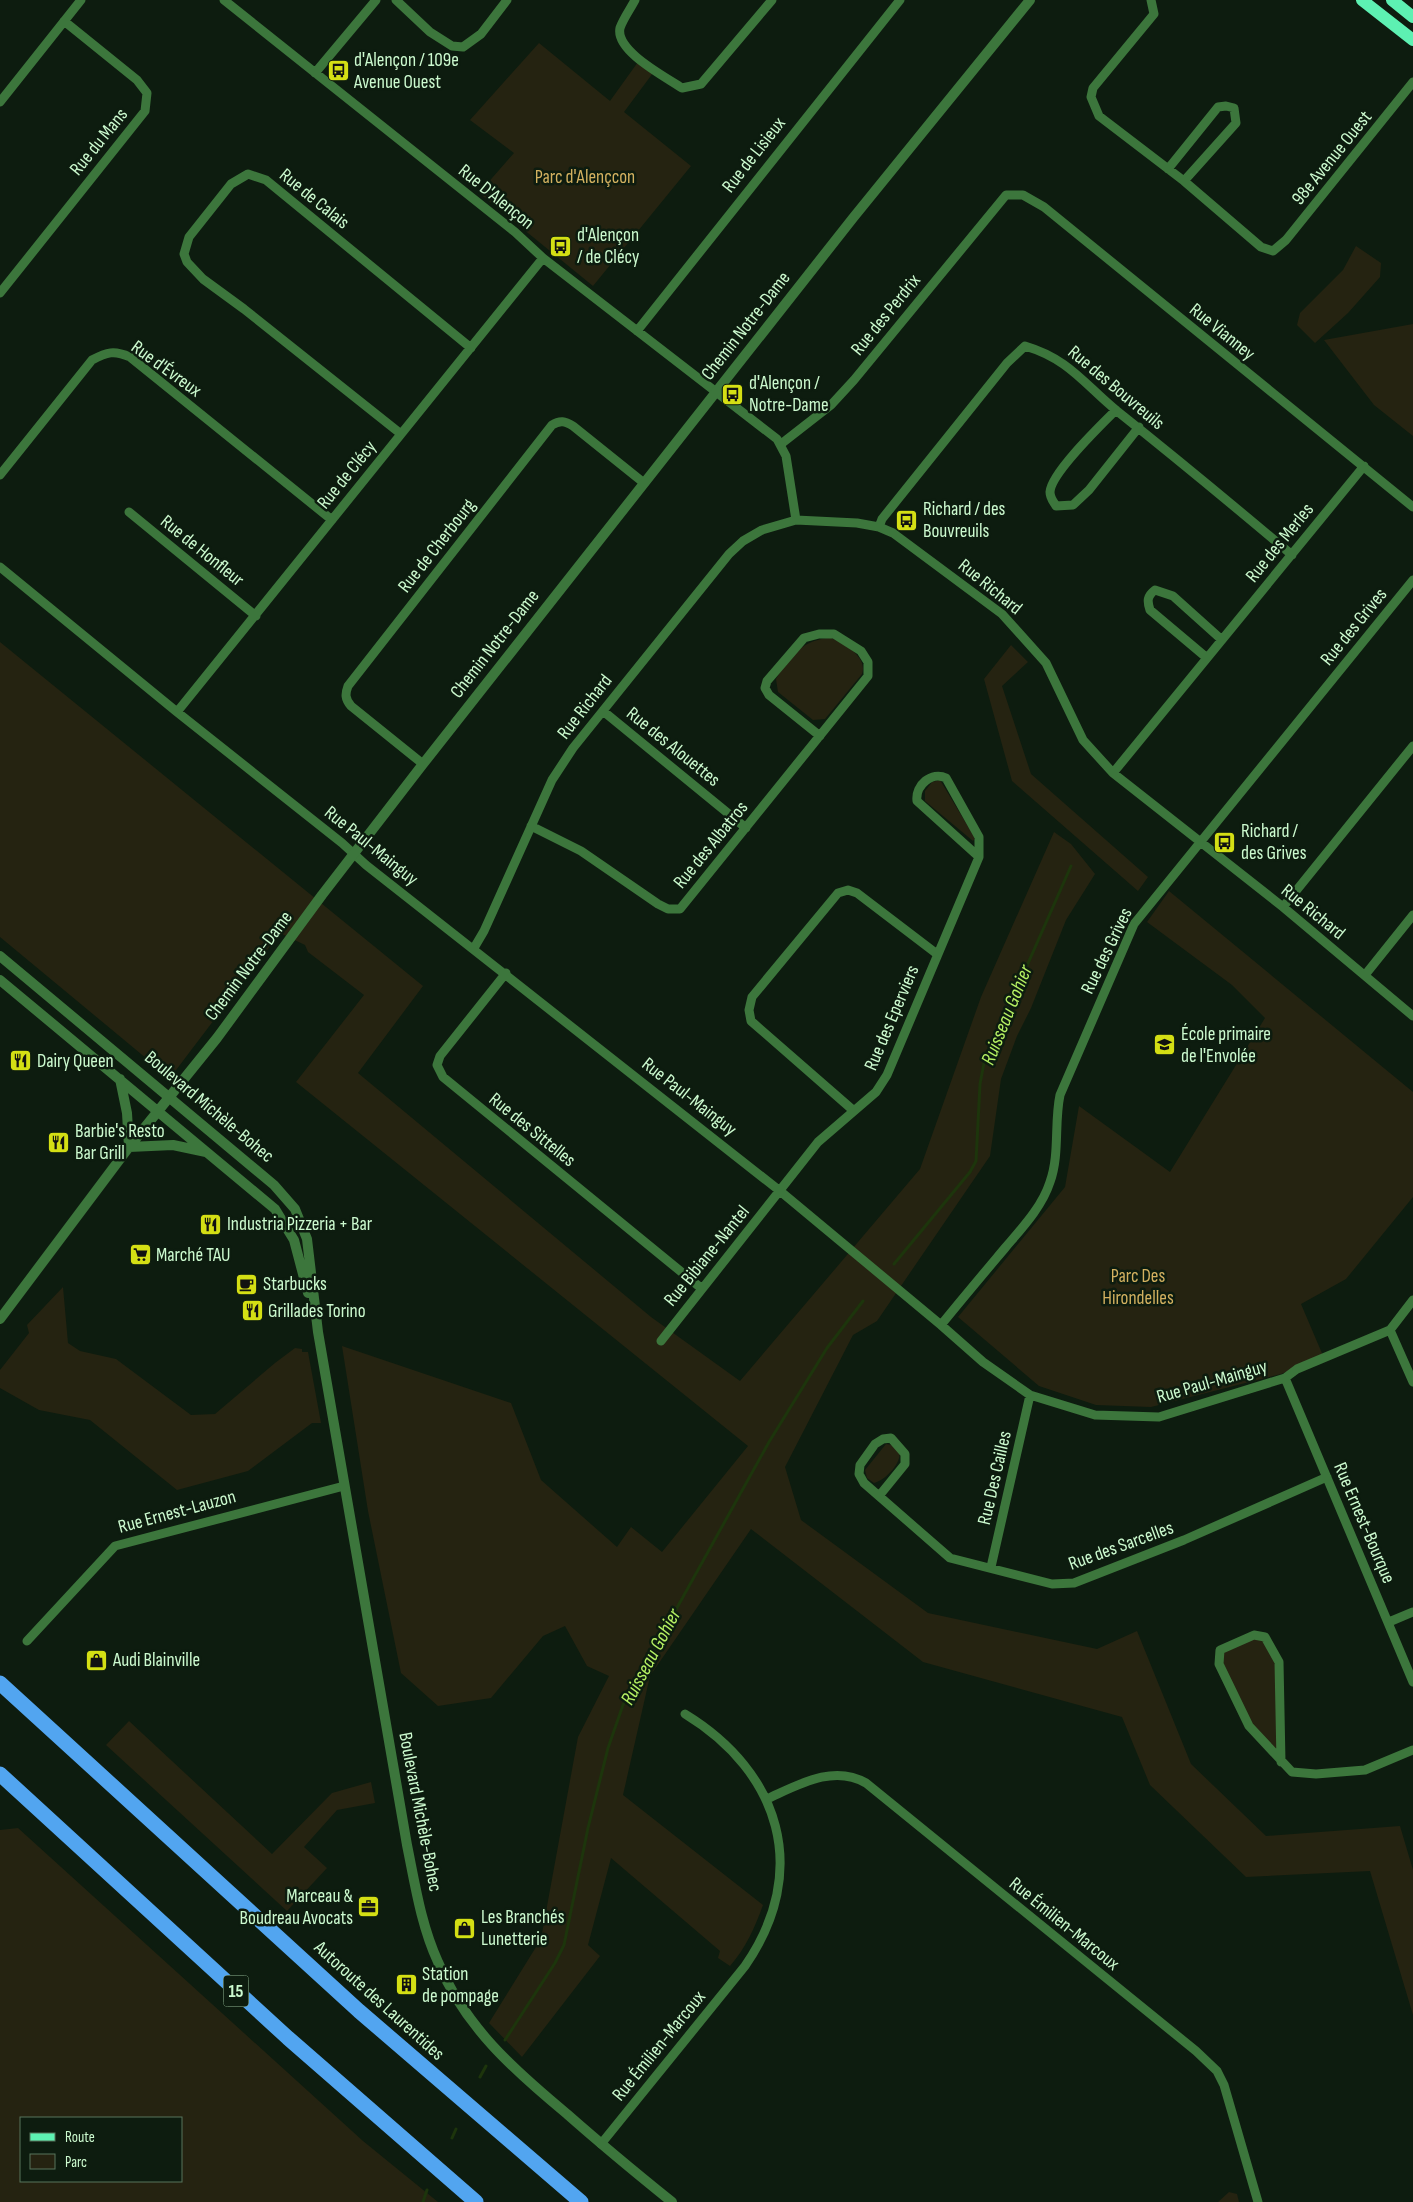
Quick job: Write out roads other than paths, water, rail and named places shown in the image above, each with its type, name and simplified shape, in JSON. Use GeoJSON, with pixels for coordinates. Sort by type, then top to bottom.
{"type":"FeatureCollection","features":[{"type":"Feature","properties":{"kind":"highway","name":"Autoroute des Laurentides"},"geometry":{"type":"LineString","coordinates":[[0,1684],[359,2011],[581,2202]]}},
{"type":"Feature","properties":{"kind":"highway","name":"15"},"geometry":{"type":"LineString","coordinates":[[0,1774],[288,2038],[476,2202]]}},
{"type":"Feature","properties":{"kind":"main road"},"geometry":{"type":"LineString","coordinates":[[1362,0],[1413,40]]}},
{"type":"Feature","properties":{"kind":"main road"},"geometry":{"type":"LineString","coordinates":[[1392,0],[1413,17]]}},
{"type":"Feature","properties":{"kind":"street"},"geometry":{"type":"LineString","coordinates":[[0,102],[81,0]]}},
{"type":"Feature","properties":{"kind":"street"},"geometry":{"type":"LineString","coordinates":[[315,72],[376,0]]}},
{"type":"Feature","properties":{"kind":"street"},"geometry":{"type":"LineString","coordinates":[[396,0],[430,32],[452,46],[463,47],[481,34],[507,0]]}},
{"type":"Feature","properties":{"kind":"street"},"geometry":{"type":"LineString","coordinates":[[635,0],[620,28],[621,38],[626,47],[646,65],[682,88],[701,84],[772,0]]}},
{"type":"Feature","properties":{"kind":"street","name":"Rue de Lisieux"},"geometry":{"type":"LineString","coordinates":[[637,331],[900,0]]}},
{"type":"Feature","properties":{"kind":"street","name":"Chemin Notre-Dame"},"geometry":{"type":"LineString","coordinates":[[0,1320],[129,1147],[217,1038],[423,764],[864,205],[1030,0]]}},
{"type":"Feature","properties":{"kind":"street"},"geometry":{"type":"LineString","coordinates":[[1151,0],[1154,14],[1093,88],[1091,97],[1099,116],[1168,169],[1184,181],[1236,123],[1234,108],[1226,106],[1218,108],[1168,169]]}},
{"type":"Feature","properties":{"kind":"street","name":"Rue D'Alençon"},"geometry":{"type":"LineString","coordinates":[[230,2],[515,232],[543,258],[717,392],[781,444]]}},
{"type":"Feature","properties":{"kind":"street","name":"Rue du Mans"},"geometry":{"type":"LineString","coordinates":[[0,293],[145,111],[147,93],[137,80],[64,21]]}},
{"type":"Feature","properties":{"kind":"street","name":"98e Avenue Ouest"},"geometry":{"type":"LineString","coordinates":[[1184,181],[1261,248],[1273,251],[1296,228],[1413,82]]}},
{"type":"Feature","properties":{"kind":"street","name":"Rue de Calais"},"geometry":{"type":"LineString","coordinates":[[401,434],[244,309],[203,279],[187,262],[184,254],[189,237],[231,184],[248,174],[266,180],[471,348]]}},
{"type":"Feature","properties":{"kind":"street","name":"Rue des Perdrix"},"geometry":{"type":"LineString","coordinates":[[781,444],[831,405],[854,380],[1006,195]]}},
{"type":"Feature","properties":{"kind":"street","name":"Rue Vianney"},"geometry":{"type":"LineString","coordinates":[[1006,195],[1023,195],[1044,207],[1322,435],[1364,466],[1413,507]]}},
{"type":"Feature","properties":{"kind":"street","name":"Rue de Clécy"},"geometry":{"type":"LineString","coordinates":[[177,712],[543,258]]}},
{"type":"Feature","properties":{"kind":"street","name":"Rue des Bouvreuils"},"geometry":{"type":"LineString","coordinates":[[879,527],[882,519],[1007,363],[1025,346],[1046,352],[1071,368],[1116,410],[1292,554]]}},
{"type":"Feature","properties":{"kind":"street","name":"Rue d'Évreux"},"geometry":{"type":"LineString","coordinates":[[0,475],[92,360],[108,352],[119,352],[130,357],[332,520]]}},
{"type":"Feature","properties":{"kind":"street"},"geometry":{"type":"LineString","coordinates":[[1116,410],[1062,468],[1050,490],[1050,498],[1056,506],[1072,505],[1089,490],[1139,428]]}},
{"type":"Feature","properties":{"kind":"street","name":"Rue de Cherbourg"},"geometry":{"type":"LineString","coordinates":[[423,764],[351,706],[346,700],[345,693],[348,686],[552,425],[559,421],[573,426],[644,483]]}},
{"type":"Feature","properties":{"kind":"street"},"geometry":{"type":"LineString","coordinates":[[781,444],[787,462],[796,520]]}},
{"type":"Feature","properties":{"kind":"street","name":"Rue des Merles"},"geometry":{"type":"LineString","coordinates":[[1113,773],[1364,466]]}},
{"type":"Feature","properties":{"kind":"street","name":"Rue de Honfleur"},"geometry":{"type":"LineString","coordinates":[[129,512],[256,616]]}},
{"type":"Feature","properties":{"kind":"street","name":"Rue Richard"},"geometry":{"type":"LineString","coordinates":[[474,948],[484,931],[552,780],[573,748],[729,554],[744,541],[762,530],[796,520],[837,520],[879,527],[893,533],[1002,614],[1046,663],[1083,740],[1113,773],[1283,907],[1413,1016]]}},
{"type":"Feature","properties":{"kind":"street","name":"Rue Paul-Mainguy"},"geometry":{"type":"LineString","coordinates":[[0,567],[354,854],[780,1190],[941,1324],[982,1362],[1030,1395],[1095,1415],[1159,1416],[1285,1378],[1297,1369],[1390,1330],[1413,1300]]}},
{"type":"Feature","properties":{"kind":"street","name":"Rue des Grives"},"geometry":{"type":"LineString","coordinates":[[941,1324],[1028,1220],[1051,1181],[1055,1156],[1056,1112],[1060,1095],[1134,924],[1413,580]]}},
{"type":"Feature","properties":{"kind":"street"},"geometry":{"type":"LineString","coordinates":[[1207,658],[1150,610],[1147,602],[1150,594],[1155,590],[1173,596],[1222,640]]}},
{"type":"Feature","properties":{"kind":"street","name":"Rue des Albatros"},"geometry":{"type":"LineString","coordinates":[[531,826],[580,852],[668,909],[680,909],[746,828],[820,736],[868,676],[868,662],[861,650],[834,634],[819,634],[804,638],[767,681],[765,688],[769,695],[820,736]]}},
{"type":"Feature","properties":{"kind":"street","name":"Rue des Alouettes"},"geometry":{"type":"LineString","coordinates":[[602,711],[746,828]]}},
{"type":"Feature","properties":{"kind":"street"},"geometry":{"type":"LineString","coordinates":[[1283,907],[1413,746]]}},
{"type":"Feature","properties":{"kind":"street","name":"Rue des Eperviers"},"geometry":{"type":"LineString","coordinates":[[780,1190],[818,1142],[876,1092],[887,1075],[979,857],[979,836],[946,778],[940,775],[929,777],[918,790],[917,801],[979,857]]}},
{"type":"Feature","properties":{"kind":"street"},"geometry":{"type":"LineString","coordinates":[[854,1111],[751,1021],[749,1010],[752,998],[838,893],[848,890],[857,892],[937,954]]}},
{"type":"Feature","properties":{"kind":"street"},"geometry":{"type":"LineString","coordinates":[[1365,975],[1413,915]]}},
{"type":"Feature","properties":{"kind":"street","name":"Boulevard Michèle-Bohec"},"geometry":{"type":"LineString","coordinates":[[0,956],[274,1186],[295,1209],[307,1239],[318,1332],[407,1845],[420,1908],[433,1952],[454,1996],[484,2038],[518,2072],[672,2202]]}},
{"type":"Feature","properties":{"kind":"street","name":"Rue des Sittelles"},"geometry":{"type":"LineString","coordinates":[[506,973],[440,1056],[437,1065],[443,1076],[701,1288]]}},
{"type":"Feature","properties":{"kind":"street","name":"Boulevard Michèle-Bohec"},"geometry":{"type":"LineString","coordinates":[[0,980],[268,1202],[288,1228],[298,1253],[318,1332]]}},
{"type":"Feature","properties":{"kind":"street"},"geometry":{"type":"LineString","coordinates":[[120,1079],[127,1113],[129,1147],[153,1148],[173,1145],[210,1153]]}},
{"type":"Feature","properties":{"kind":"street","name":"Rue Bibiane-Nantel"},"geometry":{"type":"LineString","coordinates":[[660,1341],[780,1190]]}},
{"type":"Feature","properties":{"kind":"street"},"geometry":{"type":"LineString","coordinates":[[1390,1330],[1413,1382]]}},
{"type":"Feature","properties":{"kind":"street","name":"Rue Ernest-Bourque"},"geometry":{"type":"LineString","coordinates":[[1285,1378],[1413,1682]]}},
{"type":"Feature","properties":{"kind":"street","name":"Rue Des Cailles"},"geometry":{"type":"LineString","coordinates":[[991,1568],[1030,1395]]}},
{"type":"Feature","properties":{"kind":"street","name":"Rue des Sarcelles"},"geometry":{"type":"LineString","coordinates":[[879,1496],[904,1464],[905,1454],[891,1438],[883,1439],[875,1444],[860,1466],[859,1474],[864,1483],[950,1558],[1052,1584],[1074,1583],[1184,1540],[1327,1477]]}},
{"type":"Feature","properties":{"kind":"street","name":"Rue Ernest-Lauzon"},"geometry":{"type":"LineString","coordinates":[[27,1641],[115,1546],[344,1486]]}},
{"type":"Feature","properties":{"kind":"street"},"geometry":{"type":"LineString","coordinates":[[1388,1622],[1413,1612]]}},
{"type":"Feature","properties":{"kind":"street"},"geometry":{"type":"LineString","coordinates":[[1281,1762],[1279,1662],[1265,1637],[1254,1635],[1220,1650],[1219,1664],[1249,1726],[1281,1762],[1292,1772],[1316,1774],[1365,1770],[1413,1750]]}},
{"type":"Feature","properties":{"kind":"street","name":"Rue Émilien-Marcoux"},"geometry":{"type":"LineString","coordinates":[[601,2144],[745,1966],[765,1934],[777,1898],[780,1864],[778,1838],[766,1799],[756,1779],[734,1752],[706,1728],[685,1714]]}},
{"type":"Feature","properties":{"kind":"street","name":"Rue Émilien-Marcoux"},"geometry":{"type":"LineString","coordinates":[[766,1799],[826,1776],[843,1774],[864,1781],[1196,2051],[1218,2071],[1224,2085],[1258,2202]]}},
{"type":"Feature","properties":{"kind":"waterway","name":"Ruisseau Gohier"},"geometry":{"type":"LineString","coordinates":[[894,1264],[970,1172],[976,1161],[980,1084],[984,1063],[1071,866]]}},
{"type":"Feature","properties":{"kind":"waterway","name":"Ruisseau Gohier"},"geometry":{"type":"LineString","coordinates":[[505,2040],[555,1963],[564,1945],[588,1828],[608,1748],[623,1705],[769,1442],[827,1348],[863,1301]]}},
{"type":"Feature","properties":{"kind":"waterway","name":"Ruisseau Gohier"},"geometry":{"type":"LineString","coordinates":[[480,2077],[486,2066]]}},
{"type":"Feature","properties":{"kind":"waterway","name":"Ruisseau Gohier"},"geometry":{"type":"LineString","coordinates":[[452,2138],[456,2129]]}},
{"type":"Feature","properties":{"kind":"waterway","name":"Ruisseau Gohier"},"geometry":{"type":"LineString","coordinates":[[423,2202],[427,2190]]}},
{"type":"Feature","properties":{"kind":"place","name":"d'Alençon / 109e Avenue Ouest"},"geometry":{"type":"Point","coordinates":[338,71]}},
{"type":"Feature","properties":{"kind":"place","name":"d'Alençon / de Clécy"},"geometry":{"type":"Point","coordinates":[561,246]}},
{"type":"Feature","properties":{"kind":"place","name":"d'Alençon / Notre-Dame"},"geometry":{"type":"Point","coordinates":[733,394]}},
{"type":"Feature","properties":{"kind":"place","name":"Richard / des Bouvreuils"},"geometry":{"type":"Point","coordinates":[907,520]}},
{"type":"Feature","properties":{"kind":"place","name":"Richard / des Grives"},"geometry":{"type":"Point","coordinates":[1225,842]}},
{"type":"Feature","properties":{"kind":"place","name":"École primaire de l'Envolée"},"geometry":{"type":"Point","coordinates":[1165,1045]}},
{"type":"Feature","properties":{"kind":"place","name":"Dairy Queen"},"geometry":{"type":"Point","coordinates":[21,1061]}},
{"type":"Feature","properties":{"kind":"place","name":"Barbie's Resto Bar Grill"},"geometry":{"type":"Point","coordinates":[59,1142]}},
{"type":"Feature","properties":{"kind":"place","name":"Industria Pizzeria + Bar"},"geometry":{"type":"Point","coordinates":[211,1224]}},
{"type":"Feature","properties":{"kind":"place","name":"Marché TAU"},"geometry":{"type":"Point","coordinates":[140,1255]}},
{"type":"Feature","properties":{"kind":"place","name":"Starbucks"},"geometry":{"type":"Point","coordinates":[247,1284]}},
{"type":"Feature","properties":{"kind":"place","name":"Grillades Torino"},"geometry":{"type":"Point","coordinates":[252,1311]}},
{"type":"Feature","properties":{"kind":"place","name":"Audi Blainville"},"geometry":{"type":"Point","coordinates":[97,1660]}},
{"type":"Feature","properties":{"kind":"place","name":"Marceau & Boudreau Avocats"},"geometry":{"type":"Point","coordinates":[369,1907]}},
{"type":"Feature","properties":{"kind":"place","name":"Les Branchés Lunetterie"},"geometry":{"type":"Point","coordinates":[465,1928]}},
{"type":"Feature","properties":{"kind":"place","name":"Station de pompage"},"geometry":{"type":"Point","coordinates":[406,1985]}},
{"type":"Feature","properties":{"kind":"park label","name":"Parc d'Alençcon"},"geometry":{"type":"Point","coordinates":[585,177]}},
{"type":"Feature","properties":{"kind":"park label","name":"Parc Des Hirondelles"},"geometry":{"type":"Point","coordinates":[1138,1287]}}]}
